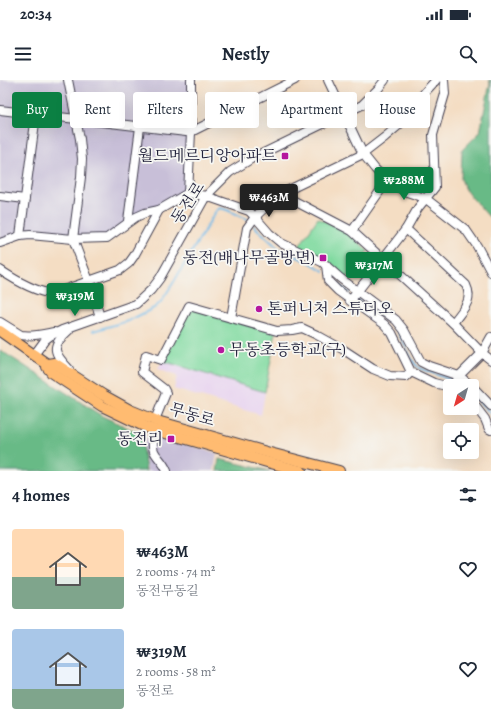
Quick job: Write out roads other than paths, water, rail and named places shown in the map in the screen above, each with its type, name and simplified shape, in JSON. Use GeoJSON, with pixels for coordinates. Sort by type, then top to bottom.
{"type":"FeatureCollection","features":[{"type":"Feature","properties":{"kind":"main road","name":"무동로"},"geometry":{"type":"LineString","coordinates":[[0,331],[47,364],[47,367],[52,373],[74,388],[102,406],[148,428],[301,471]]}},
{"type":"Feature","properties":{"kind":"main road","name":"무동로"},"geometry":{"type":"LineString","coordinates":[[47,364],[54,363],[79,380],[130,410],[156,420],[339,471]]}},
{"type":"Feature","properties":{"kind":"street"},"geometry":{"type":"LineString","coordinates":[[68,80],[70,92]]}},
{"type":"Feature","properties":{"kind":"street"},"geometry":{"type":"LineString","coordinates":[[188,193],[191,132],[191,80]]}},
{"type":"Feature","properties":{"kind":"street"},"geometry":{"type":"LineString","coordinates":[[148,128],[191,132],[295,80]]}},
{"type":"Feature","properties":{"kind":"street"},"geometry":{"type":"LineString","coordinates":[[328,80],[334,92]]}},
{"type":"Feature","properties":{"kind":"street","name":"동전로"},"geometry":{"type":"LineString","coordinates":[[357,108],[362,105],[385,80]]}},
{"type":"Feature","properties":{"kind":"street"},"geometry":{"type":"LineString","coordinates":[[231,318],[247,228],[255,216],[281,194],[363,154],[394,131],[436,80]]}},
{"type":"Feature","properties":{"kind":"street"},"geometry":{"type":"LineString","coordinates":[[350,301],[357,290],[406,229],[425,198],[435,187],[433,135],[445,94],[444,80]]}},
{"type":"Feature","properties":{"kind":"street"},"geometry":{"type":"LineString","coordinates":[[0,110],[12,112]]}},
{"type":"Feature","properties":{"kind":"street"},"geometry":{"type":"LineString","coordinates":[[20,236],[34,128]]}},
{"type":"Feature","properties":{"kind":"street"},"geometry":{"type":"LineString","coordinates":[[77,128],[82,159],[73,239],[89,281],[100,318]]}},
{"type":"Feature","properties":{"kind":"street"},"geometry":{"type":"LineString","coordinates":[[128,221],[140,128]]}},
{"type":"Feature","properties":{"kind":"street","name":"동전로"},"geometry":{"type":"LineString","coordinates":[[34,355],[45,340],[50,336],[136,304],[151,290],[206,196],[230,172],[251,159],[316,128]]}},
{"type":"Feature","properties":{"kind":"street"},"geometry":{"type":"LineString","coordinates":[[351,128],[363,154],[375,170],[387,181],[407,192],[425,198],[466,230],[477,246],[491,272]]}},
{"type":"Feature","properties":{"kind":"street"},"geometry":{"type":"LineString","coordinates":[[352,231],[387,181]]}},
{"type":"Feature","properties":{"kind":"street"},"geometry":{"type":"LineString","coordinates":[[0,243],[20,236],[45,236],[73,239],[107,238],[128,221],[145,213],[159,210],[188,193],[206,196],[248,211],[255,216],[269,233],[281,243],[324,264],[396,320],[404,330],[421,362],[459,376],[463,379]]}},
{"type":"Feature","properties":{"kind":"street"},"geometry":{"type":"LineString","coordinates":[[281,194],[352,231],[453,323],[482,353],[491,360]]}},
{"type":"Feature","properties":{"kind":"street"},"geometry":{"type":"LineString","coordinates":[[0,196],[25,199]]}},
{"type":"Feature","properties":{"kind":"street"},"geometry":{"type":"LineString","coordinates":[[0,270],[18,281],[52,294],[120,270],[129,263],[159,210]]}},
{"type":"Feature","properties":{"kind":"street"},"geometry":{"type":"LineString","coordinates":[[406,229],[466,285],[469,291],[468,300],[453,323]]}},
{"type":"Feature","properties":{"kind":"street"},"geometry":{"type":"LineString","coordinates":[[324,264],[328,281],[350,301],[384,324],[392,333],[408,374]]}},
{"type":"Feature","properties":{"kind":"street"},"geometry":{"type":"LineString","coordinates":[[157,415],[166,393],[164,389],[142,372],[146,356],[162,360],[190,306],[277,331],[302,328],[344,350],[373,369],[390,376],[408,374],[443,385]]}},
{"type":"Feature","properties":{"kind":"street"},"geometry":{"type":"LineString","coordinates":[[0,322],[25,336],[39,335],[73,327]]}},
{"type":"Feature","properties":{"kind":"street"},"geometry":{"type":"LineString","coordinates":[[73,327],[58,341],[56,351],[58,358],[79,380]]}},
{"type":"Feature","properties":{"kind":"street"},"geometry":{"type":"LineString","coordinates":[[457,379],[482,353],[491,337]]}},
{"type":"Feature","properties":{"kind":"street"},"geometry":{"type":"LineString","coordinates":[[479,393],[491,406]]}},
{"type":"Feature","properties":{"kind":"street"},"geometry":{"type":"LineString","coordinates":[[479,411],[491,430]]}},
{"type":"Feature","properties":{"kind":"street"},"geometry":{"type":"LineString","coordinates":[[154,437],[152,443],[153,451],[167,471]]}},
{"type":"Feature","properties":{"kind":"waterway"},"geometry":{"type":"LineString","coordinates":[[93,331],[128,321],[154,308],[160,303],[216,211],[220,208],[247,219]]}},
{"type":"Feature","properties":{"kind":"waterway"},"geometry":{"type":"LineString","coordinates":[[254,226],[279,249],[309,262],[324,271]]}},
{"type":"Feature","properties":{"kind":"waterway"},"geometry":{"type":"LineString","coordinates":[[330,277],[349,293]]}},
{"type":"Feature","properties":{"kind":"waterway"},"geometry":{"type":"LineString","coordinates":[[357,299],[390,323],[397,330],[414,363],[419,368],[448,379]]}},
{"type":"Feature","properties":{"kind":"waterway"},"geometry":{"type":"LineString","coordinates":[[479,401],[491,414]]}},
{"type":"Feature","properties":{"kind":"place","name":"월드메르디앙아파트"},"geometry":{"type":"Point","coordinates":[285,156]}},
{"type":"Feature","properties":{"kind":"place","name":"동전(배나무골방면)"},"geometry":{"type":"Point","coordinates":[323,258]}},
{"type":"Feature","properties":{"kind":"place","name":"톤퍼니처 스튜디오"},"geometry":{"type":"Point","coordinates":[259,309]}},
{"type":"Feature","properties":{"kind":"place","name":"무동초등학교(구)"},"geometry":{"type":"Point","coordinates":[221,350]}},
{"type":"Feature","properties":{"kind":"place","name":"동전리"},"geometry":{"type":"Point","coordinates":[171,439]}}]}
